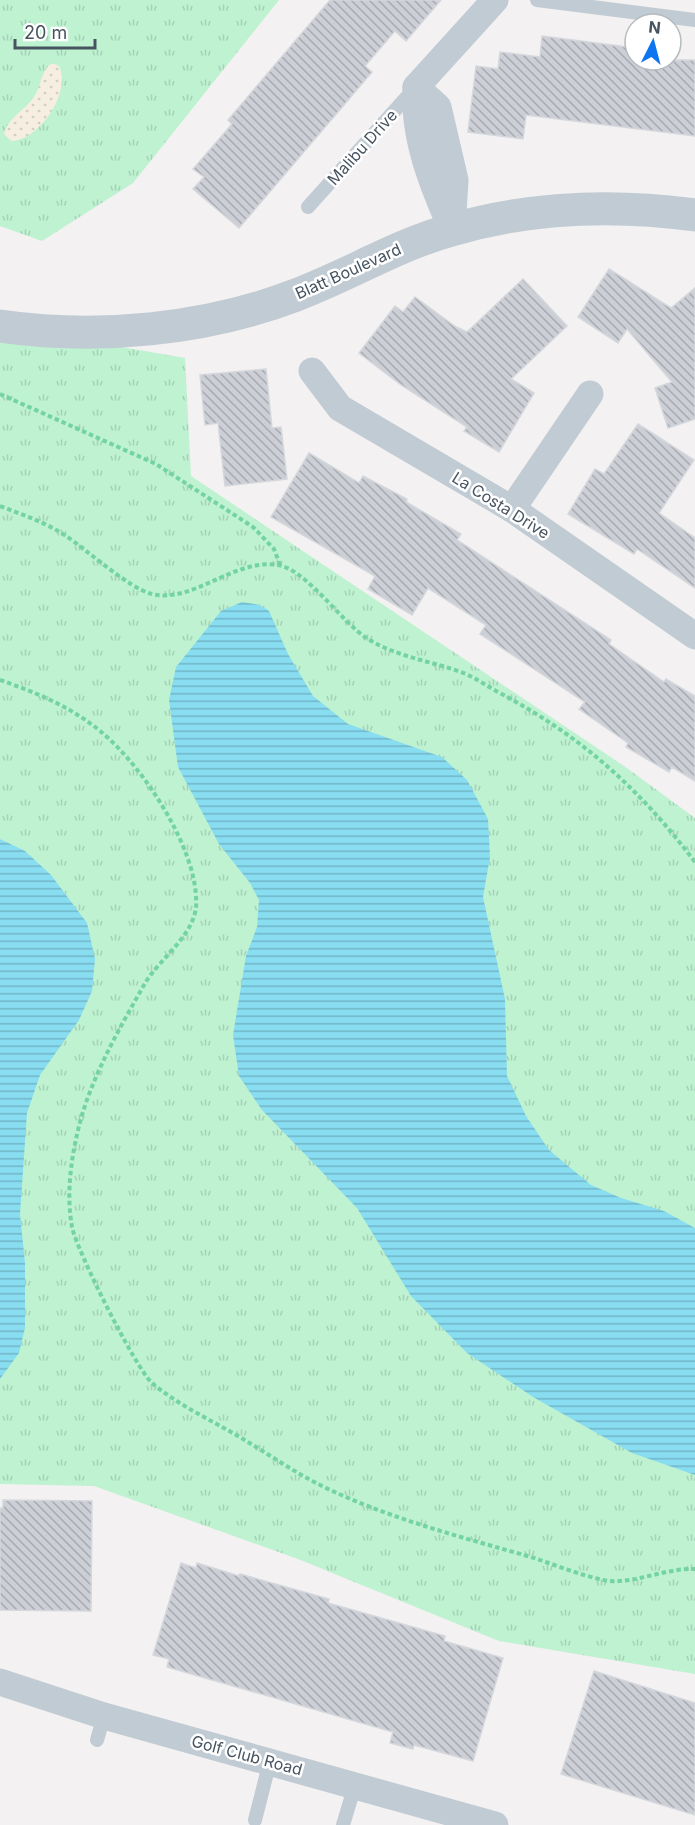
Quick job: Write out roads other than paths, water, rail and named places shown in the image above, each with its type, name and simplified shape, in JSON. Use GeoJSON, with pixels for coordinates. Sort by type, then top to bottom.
{"type":"FeatureCollection","features":[{"type":"Feature","properties":{"kind":"street","name":"Malibu Drive"},"geometry":{"type":"LineString","coordinates":[[416,87],[495,0]]}},
{"type":"Feature","properties":{"kind":"street"},"geometry":{"type":"LineString","coordinates":[[416,87],[438,107],[455,180],[452,229]]}},
{"type":"Feature","properties":{"kind":"street","name":"Blatt Boulevard"},"geometry":{"type":"LineString","coordinates":[[0,326],[37,332],[88,332],[197,322],[255,310],[296,295],[411,243],[452,229],[507,216],[586,209],[668,211],[695,215]]}},
{"type":"Feature","properties":{"kind":"street","name":"La Costa Drive"},"geometry":{"type":"LineString","coordinates":[[312,371],[340,408],[512,509],[695,636]]}},
{"type":"Feature","properties":{"kind":"street"},"geometry":{"type":"LineString","coordinates":[[512,509],[590,394]]}},
{"type":"Feature","properties":{"kind":"street","name":"Golf Club Road"},"geometry":{"type":"LineString","coordinates":[[0,1682],[101,1728],[270,1761],[495,1825]]}},
{"type":"Feature","properties":{"kind":"lane"},"geometry":{"type":"LineString","coordinates":[[537,0],[624,6],[695,20]]}},
{"type":"Feature","properties":{"kind":"lane","name":"Malibu Drive"},"geometry":{"type":"LineString","coordinates":[[308,207],[416,87]]}},
{"type":"Feature","properties":{"kind":"lane"},"geometry":{"type":"LineString","coordinates":[[255,1820],[270,1761]]}},
{"type":"Feature","properties":{"kind":"lane"},"geometry":{"type":"LineString","coordinates":[[343,1825],[355,1785]]}},
{"type":"Feature","properties":{"kind":"water"},"geometry":{"type":"Polygon","coordinates":[[[242,602],[260,605],[269,611],[288,654],[313,696],[348,724],[442,757],[467,780],[488,819],[490,857],[483,897],[505,999],[507,1076],[526,1116],[549,1150],[591,1185],[621,1198],[664,1211],[695,1228],[695,1475],[632,1453],[533,1397],[467,1353],[411,1296],[357,1208],[262,1110],[239,1076],[233,1035],[246,956],[257,927],[259,900],[250,883],[219,844],[178,767],[169,700],[176,667],[221,611],[242,602]]]}},
{"type":"Feature","properties":{"kind":"water"},"geometry":{"type":"Polygon","coordinates":[[[0,839],[25,851],[51,875],[87,923],[95,959],[92,991],[79,1020],[40,1075],[27,1113],[20,1214],[25,1263],[25,1328],[19,1353],[0,1379],[0,839]]]}}]}
